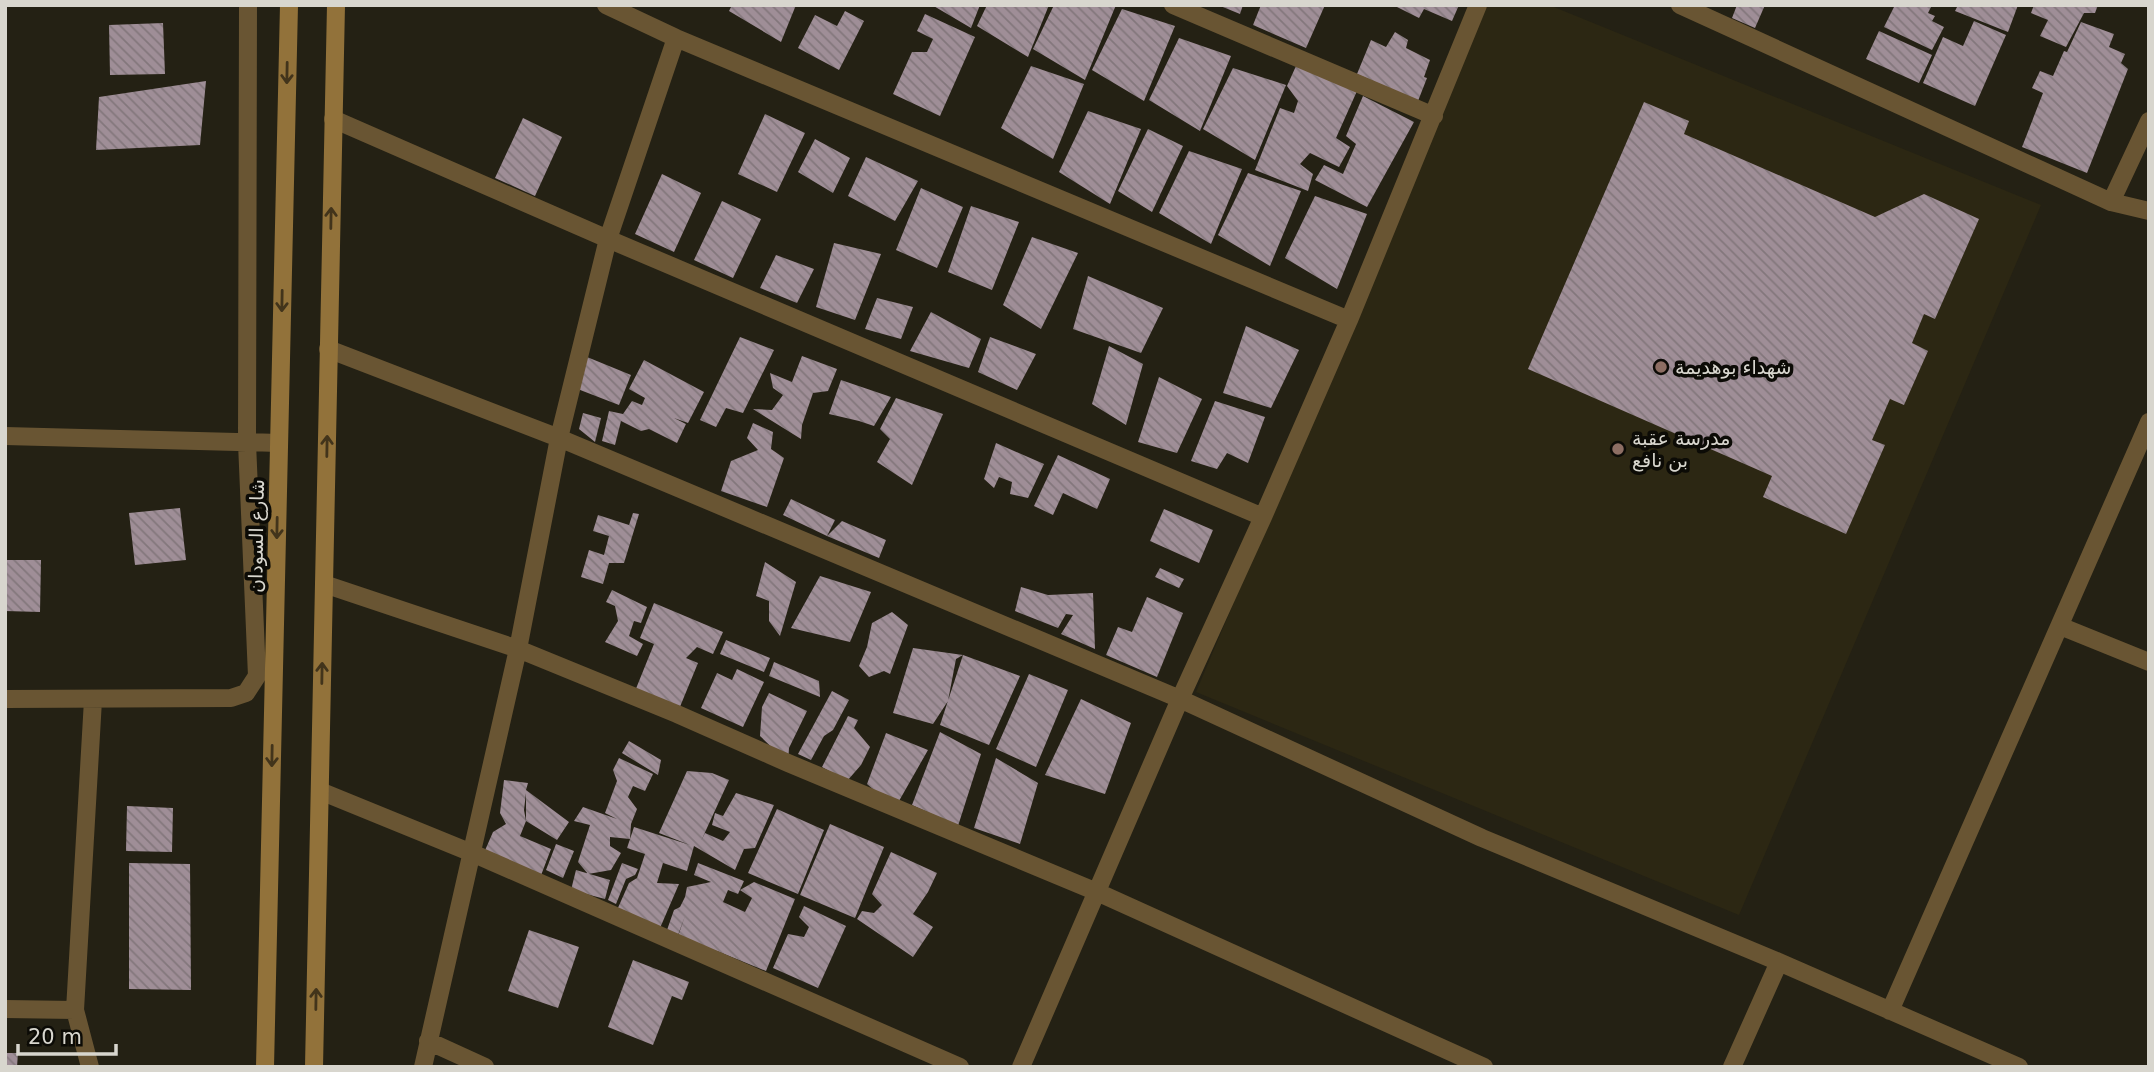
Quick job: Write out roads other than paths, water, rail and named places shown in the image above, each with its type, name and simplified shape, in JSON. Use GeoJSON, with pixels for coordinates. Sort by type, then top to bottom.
{"type":"FeatureCollection","features":[{"type":"Feature","properties":{"kind":"main road","name":"شارع السودان"},"geometry":{"type":"LineString","coordinates":[[265,1067],[289,5]]}},
{"type":"Feature","properties":{"kind":"main road"},"geometry":{"type":"LineString","coordinates":[[314,1067],[336,5]]}},
{"type":"Feature","properties":{"kind":"street"},"geometry":{"type":"LineString","coordinates":[[5,699],[231,698],[246,693],[257,676],[247,443],[248,5]]}},
{"type":"Feature","properties":{"kind":"street"},"geometry":{"type":"LineString","coordinates":[[606,5],[676,38],[1349,320]]}},
{"type":"Feature","properties":{"kind":"street"},"geometry":{"type":"LineString","coordinates":[[1173,5],[1434,116]]}},
{"type":"Feature","properties":{"kind":"street"},"geometry":{"type":"LineString","coordinates":[[1021,1067],[1180,699],[1264,517],[1349,320],[1478,5]]}},
{"type":"Feature","properties":{"kind":"street"},"geometry":{"type":"LineString","coordinates":[[1680,5],[2111,202],[2149,211]]}},
{"type":"Feature","properties":{"kind":"street"},"geometry":{"type":"LineString","coordinates":[[423,1067],[518,649],[559,438],[608,239],[676,38]]}},
{"type":"Feature","properties":{"kind":"street"},"geometry":{"type":"LineString","coordinates":[[333,119],[608,239],[1264,517]]}},
{"type":"Feature","properties":{"kind":"street"},"geometry":{"type":"LineString","coordinates":[[2111,202],[2149,121]]}},
{"type":"Feature","properties":{"kind":"street"},"geometry":{"type":"LineString","coordinates":[[328,349],[559,438],[1180,699],[1482,838],[1779,962],[2019,1067]]}},
{"type":"Feature","properties":{"kind":"street"},"geometry":{"type":"LineString","coordinates":[[1889,1012],[2149,422]]}},
{"type":"Feature","properties":{"kind":"street"},"geometry":{"type":"LineString","coordinates":[[5,436],[279,443]]}},
{"type":"Feature","properties":{"kind":"street"},"geometry":{"type":"LineString","coordinates":[[324,584],[518,649],[1097,892],[1484,1067]]}},
{"type":"Feature","properties":{"kind":"street"},"geometry":{"type":"LineString","coordinates":[[2060,625],[2149,662]]}},
{"type":"Feature","properties":{"kind":"street"},"geometry":{"type":"LineString","coordinates":[[90,1067],[75,1010],[93,700]]}},
{"type":"Feature","properties":{"kind":"street"},"geometry":{"type":"LineString","coordinates":[[320,791],[472,853],[960,1067]]}},
{"type":"Feature","properties":{"kind":"street"},"geometry":{"type":"LineString","coordinates":[[1732,1067],[1779,962]]}},
{"type":"Feature","properties":{"kind":"street"},"geometry":{"type":"LineString","coordinates":[[5,1009],[75,1010]]}},
{"type":"Feature","properties":{"kind":"street"},"geometry":{"type":"LineString","coordinates":[[428,1041],[485,1067]]}},
{"type":"Feature","properties":{"kind":"place","name":"شهداء بوهديمة"},"geometry":{"type":"Point","coordinates":[1661,367]}},
{"type":"Feature","properties":{"kind":"place","name":"مدرسة عقبة بن نافع"},"geometry":{"type":"Point","coordinates":[1618,449]}}]}
